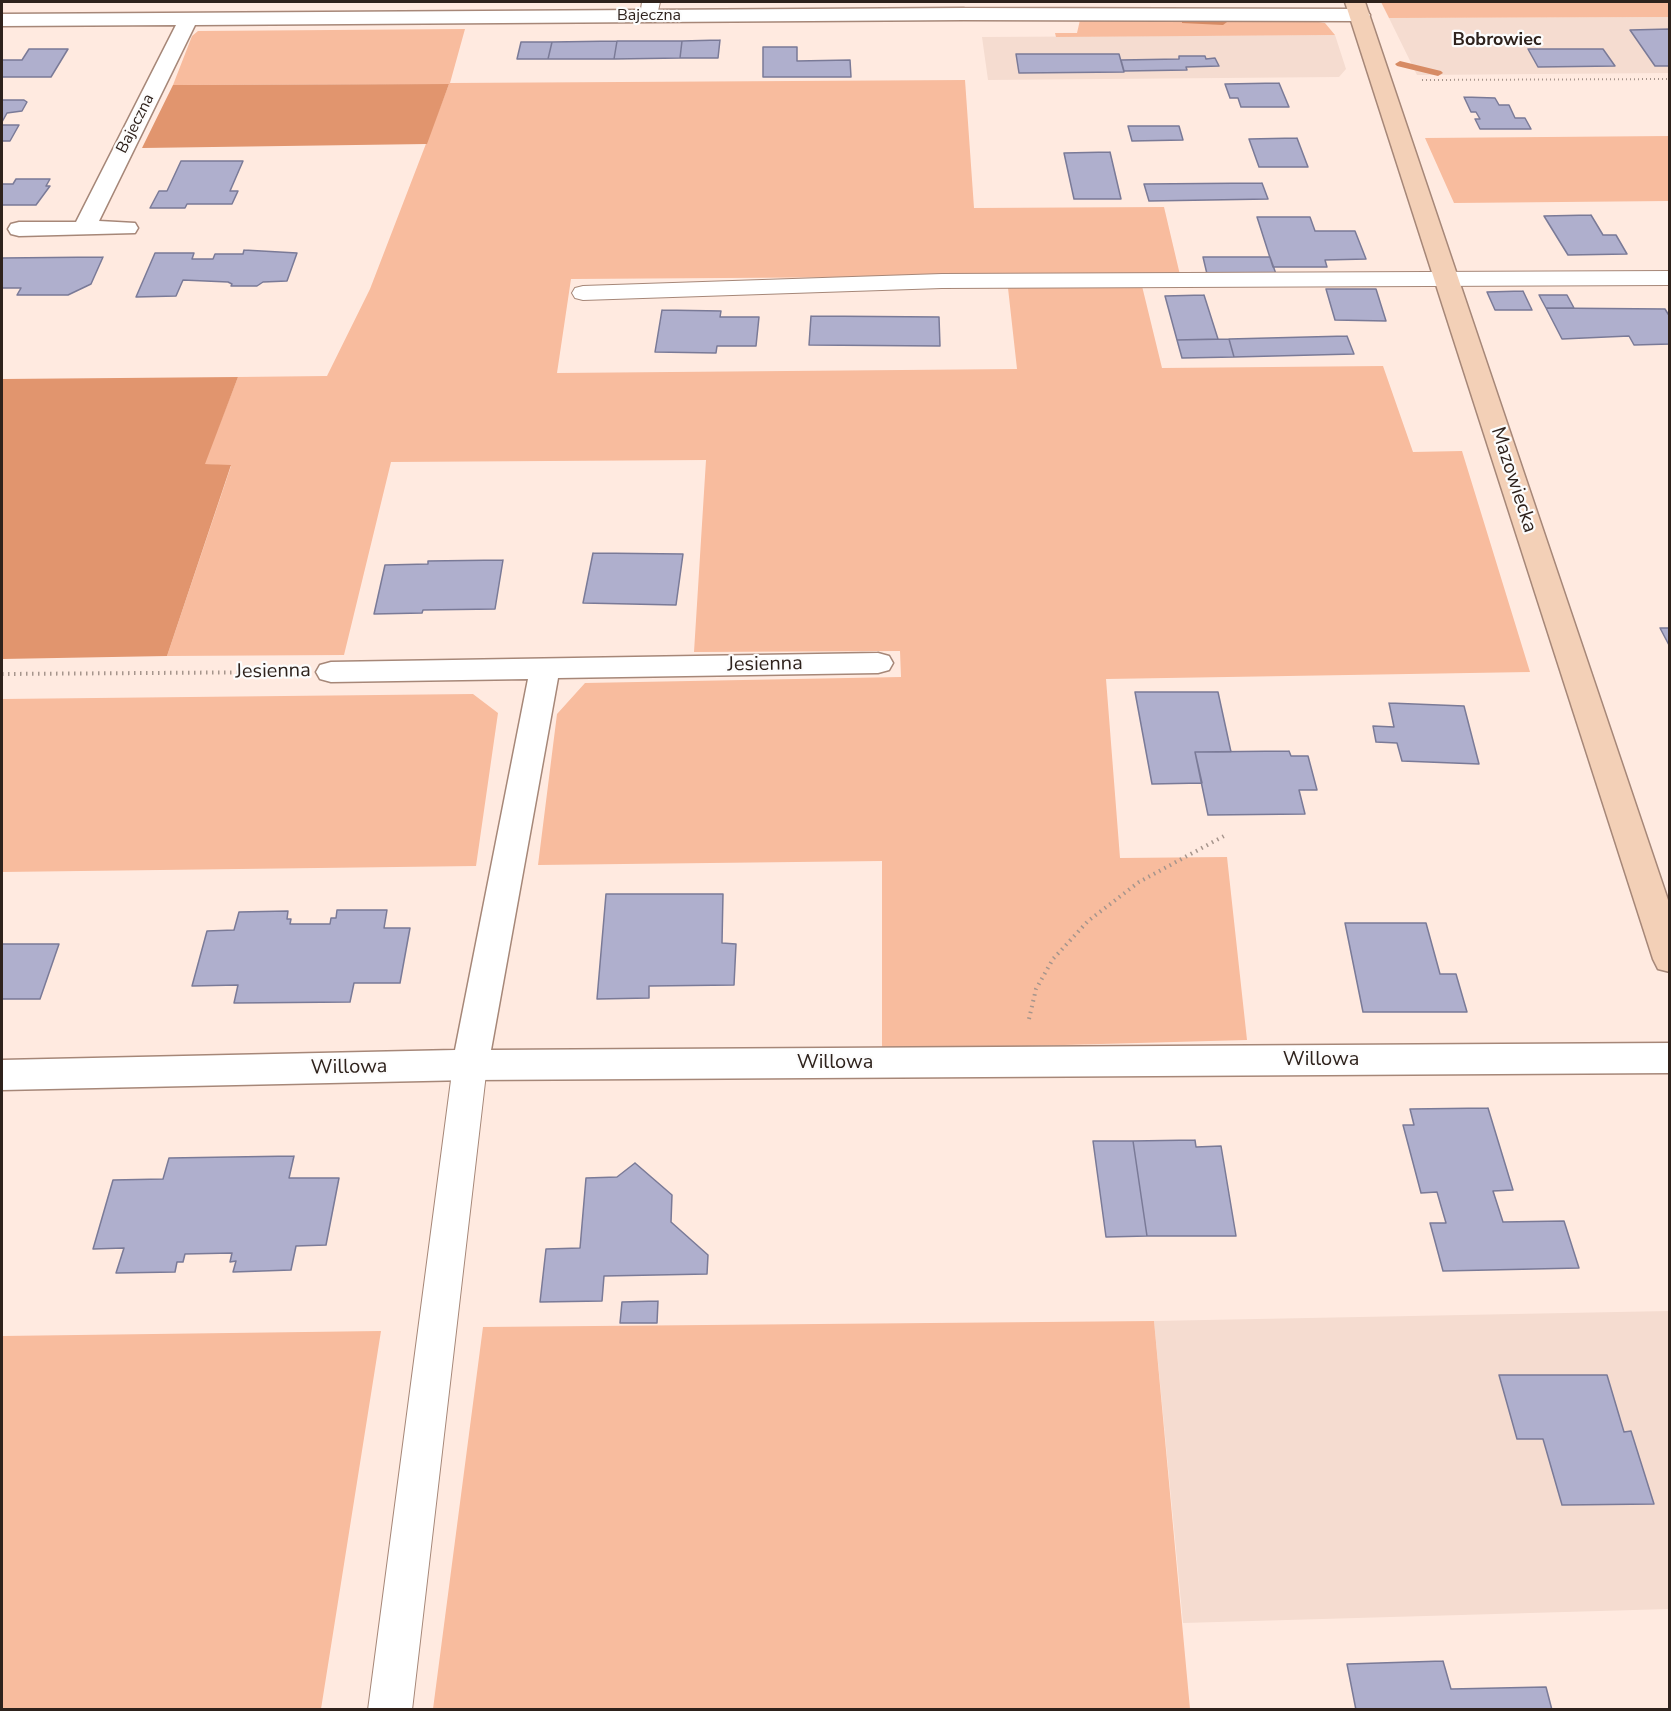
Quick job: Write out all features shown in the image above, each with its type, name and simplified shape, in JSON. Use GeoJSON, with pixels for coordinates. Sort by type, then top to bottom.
{"type":"FeatureCollection","features":[{"type":"Feature","properties":{"kind":"street","name":"Bajeczna"},"geometry":{"type":"LineString","coordinates":[[2,20],[650,9],[964,14],[1358,8]]}},
{"type":"Feature","properties":{"kind":"street","name":"Mazowiecka"},"geometry":{"type":"LineString","coordinates":[[1358,8],[1670,959]]}},
{"type":"Feature","properties":{"kind":"street","name":"Bajeczna"},"geometry":{"type":"LineString","coordinates":[[84,229],[189,18]]}},
{"type":"Feature","properties":{"kind":"street"},"geometry":{"type":"LineString","coordinates":[[19,229],[127,228]]}},
{"type":"Feature","properties":{"kind":"street","name":"Jesienna"},"geometry":{"type":"LineString","coordinates":[[331,672],[878,663]]}},
{"type":"Feature","properties":{"kind":"street"},"geometry":{"type":"LineString","coordinates":[[470,1065],[545,670]]}},
{"type":"Feature","properties":{"kind":"street","name":"Willowa"},"geometry":{"type":"LineString","coordinates":[[2,1075],[470,1065],[1670,1058]]}},
{"type":"Feature","properties":{"kind":"lane"},"geometry":{"type":"LineString","coordinates":[[584,293],[942,281],[1670,278]]}},
{"type":"Feature","properties":{"kind":"lane"},"geometry":{"type":"LineString","coordinates":[[390,1710],[470,1065]]}},
{"type":"Feature","properties":{"kind":"path"},"geometry":{"type":"LineString","coordinates":[[1382,81],[1670,79]]}},
{"type":"Feature","properties":{"kind":"path","name":"Jesienna"},"geometry":{"type":"LineString","coordinates":[[2,675],[331,672]]}},
{"type":"Feature","properties":{"kind":"path"},"geometry":{"type":"LineString","coordinates":[[1027,1062],[1028,1021],[1036,989],[1053,958],[1088,921],[1139,882],[1224,836]]}},
{"type":"Feature","properties":{"kind":"shaded area"},"geometry":{"type":"Polygon","coordinates":[[[1381,2],[1669,2],[1669,17],[1389,18],[1381,2]]]}},
{"type":"Feature","properties":{"kind":"shaded area"},"geometry":{"type":"Polygon","coordinates":[[[1669,17],[1669,73],[1417,75],[1389,18],[1669,17]]]}},
{"type":"Feature","properties":{"kind":"shaded area"},"geometry":{"type":"Polygon","coordinates":[[[1301,19],[1325,23],[1335,35],[1056,37],[1055,33],[1077,33],[1080,20],[1301,19]]]}},
{"type":"Feature","properties":{"kind":"shaded area"},"geometry":{"type":"Polygon","coordinates":[[[465,29],[450,83],[965,80],[974,208],[1164,207],[1180,275],[571,279],[557,373],[1017,369],[1008,288],[1142,286],[1162,368],[1383,366],[1413,452],[1462,451],[1530,672],[1106,679],[1120,858],[1227,857],[1247,1040],[882,1050],[882,861],[538,865],[557,714],[585,683],[901,677],[900,651],[694,652],[706,460],[391,462],[344,655],[167,656],[231,466],[204,464],[238,377],[327,376],[370,289],[449,84],[173,85],[192,36],[198,31],[465,29]]]}},
{"type":"Feature","properties":{"kind":"shaded area"},"geometry":{"type":"Polygon","coordinates":[[[1335,35],[1346,69],[1339,77],[988,80],[982,37],[1335,35]]]}},
{"type":"Feature","properties":{"kind":"shaded area"},"geometry":{"type":"Polygon","coordinates":[[[449,84],[427,144],[142,148],[173,85],[449,84]]]}},
{"type":"Feature","properties":{"kind":"shaded area"},"geometry":{"type":"Polygon","coordinates":[[[1669,136],[1669,201],[1454,203],[1425,138],[1669,136]]]}},
{"type":"Feature","properties":{"kind":"shaded area"},"geometry":{"type":"Polygon","coordinates":[[[238,377],[205,464],[231,465],[167,656],[2,659],[2,379],[238,377]]]}},
{"type":"Feature","properties":{"kind":"shaded area"},"geometry":{"type":"Polygon","coordinates":[[[473,694],[498,713],[476,866],[2,872],[2,699],[473,694]]]}},
{"type":"Feature","properties":{"kind":"shaded area"},"geometry":{"type":"Polygon","coordinates":[[[1669,1311],[1669,1609],[1183,1623],[1154,1321],[1669,1311]]]}},
{"type":"Feature","properties":{"kind":"shaded area"},"geometry":{"type":"Polygon","coordinates":[[[1154,1321],[1190,1709],[433,1709],[483,1327],[1154,1321]]]}},
{"type":"Feature","properties":{"kind":"shaded area"},"geometry":{"type":"Polygon","coordinates":[[[381,1331],[321,1709],[2,1709],[2,1336],[381,1331]]]}},
{"type":"Feature","properties":{"kind":"building"},"geometry":{"type":"Polygon","coordinates":[[[1670,29],[1670,66],[1655,66],[1630,30],[1670,29]]]}},
{"type":"Feature","properties":{"kind":"building"},"geometry":{"type":"Polygon","coordinates":[[[720,40],[718,58],[680,58],[682,41],[720,40]]]}},
{"type":"Feature","properties":{"kind":"building"},"geometry":{"type":"Polygon","coordinates":[[[617,41],[614,59],[548,59],[552,42],[617,41]]]}},
{"type":"Feature","properties":{"kind":"building"},"geometry":{"type":"Polygon","coordinates":[[[617,41],[682,41],[680,58],[614,59],[617,41]]]}},
{"type":"Feature","properties":{"kind":"building"},"geometry":{"type":"Polygon","coordinates":[[[521,42],[552,42],[548,59],[517,59],[521,42]]]}},
{"type":"Feature","properties":{"kind":"building"},"geometry":{"type":"Polygon","coordinates":[[[763,47],[797,47],[797,61],[850,60],[851,77],[763,77],[763,47]]]}},
{"type":"Feature","properties":{"kind":"building"},"geometry":{"type":"Polygon","coordinates":[[[29,49],[68,49],[51,77],[2,77],[2,60],[22,60],[29,49]]]}},
{"type":"Feature","properties":{"kind":"building"},"geometry":{"type":"Polygon","coordinates":[[[1528,49],[1603,49],[1615,66],[1538,67],[1528,49]]]}},
{"type":"Feature","properties":{"kind":"building"},"geometry":{"type":"Polygon","coordinates":[[[1016,54],[1119,54],[1124,72],[1019,73],[1016,54]]]}},
{"type":"Feature","properties":{"kind":"building"},"geometry":{"type":"Polygon","coordinates":[[[1179,56],[1215,58],[1219,66],[1186,67],[1187,70],[1124,71],[1121,60],[1179,59],[1179,56]]]}},
{"type":"Feature","properties":{"kind":"building"},"geometry":{"type":"Polygon","coordinates":[[[1279,83],[1289,107],[1241,107],[1238,98],[1230,98],[1225,84],[1279,83]]]}},
{"type":"Feature","properties":{"kind":"building"},"geometry":{"type":"Polygon","coordinates":[[[1464,97],[1495,98],[1499,105],[1509,105],[1515,118],[1525,118],[1531,129],[1480,129],[1475,119],[1480,119],[1476,112],[1471,112],[1464,97]]]}},
{"type":"Feature","properties":{"kind":"building"},"geometry":{"type":"Polygon","coordinates":[[[2,100],[27,102],[22,111],[7,113],[2,122],[2,100]]]}},
{"type":"Feature","properties":{"kind":"building"},"geometry":{"type":"Polygon","coordinates":[[[2,125],[19,125],[10,141],[2,141],[2,125]]]}},
{"type":"Feature","properties":{"kind":"building"},"geometry":{"type":"Polygon","coordinates":[[[1128,126],[1179,126],[1183,140],[1132,141],[1128,126]]]}},
{"type":"Feature","properties":{"kind":"building"},"geometry":{"type":"Polygon","coordinates":[[[1297,138],[1308,167],[1259,167],[1249,139],[1297,138]]]}},
{"type":"Feature","properties":{"kind":"building"},"geometry":{"type":"Polygon","coordinates":[[[1110,152],[1121,199],[1074,199],[1064,153],[1110,152]]]}},
{"type":"Feature","properties":{"kind":"building"},"geometry":{"type":"Polygon","coordinates":[[[181,161],[243,161],[230,191],[238,191],[232,204],[187,204],[185,208],[150,208],[159,191],[167,191],[181,161]]]}},
{"type":"Feature","properties":{"kind":"building"},"geometry":{"type":"Polygon","coordinates":[[[16,179],[50,179],[46,186],[50,186],[36,205],[2,205],[2,184],[13,184],[16,179]]]}},
{"type":"Feature","properties":{"kind":"building"},"geometry":{"type":"Polygon","coordinates":[[[1262,183],[1268,199],[1149,201],[1144,184],[1262,183]]]}},
{"type":"Feature","properties":{"kind":"building"},"geometry":{"type":"Polygon","coordinates":[[[1591,215],[1603,235],[1616,235],[1627,254],[1568,255],[1544,216],[1591,215]]]}},
{"type":"Feature","properties":{"kind":"building"},"geometry":{"type":"Polygon","coordinates":[[[1257,217],[1310,217],[1315,231],[1355,231],[1366,259],[1325,260],[1327,267],[1273,267],[1257,217]]]}},
{"type":"Feature","properties":{"kind":"building"},"geometry":{"type":"Polygon","coordinates":[[[244,250],[297,253],[287,281],[263,282],[257,286],[231,286],[232,284],[228,282],[183,280],[176,296],[136,297],[155,253],[194,253],[192,259],[213,259],[215,254],[243,254],[244,250]]]}},
{"type":"Feature","properties":{"kind":"building"},"geometry":{"type":"Polygon","coordinates":[[[103,257],[91,284],[68,295],[17,295],[21,288],[2,288],[2,258],[103,257]]]}},
{"type":"Feature","properties":{"kind":"building"},"geometry":{"type":"Polygon","coordinates":[[[1203,257],[1270,257],[1276,274],[1207,274],[1203,257]]]}},
{"type":"Feature","properties":{"kind":"building"},"geometry":{"type":"Polygon","coordinates":[[[1326,289],[1376,289],[1386,321],[1335,320],[1326,289]]]}},
{"type":"Feature","properties":{"kind":"building"},"geometry":{"type":"Polygon","coordinates":[[[1523,291],[1532,310],[1495,310],[1487,292],[1523,291]]]}},
{"type":"Feature","properties":{"kind":"building"},"geometry":{"type":"Polygon","coordinates":[[[1204,295],[1218,339],[1177,340],[1165,296],[1204,295]]]}},
{"type":"Feature","properties":{"kind":"building"},"geometry":{"type":"Polygon","coordinates":[[[1539,295],[1567,295],[1574,308],[1546,308],[1539,295]]]}},
{"type":"Feature","properties":{"kind":"building"},"geometry":{"type":"Polygon","coordinates":[[[1546,308],[1665,309],[1670,317],[1670,344],[1634,345],[1629,336],[1562,339],[1546,308]]]}},
{"type":"Feature","properties":{"kind":"building"},"geometry":{"type":"Polygon","coordinates":[[[662,310],[721,311],[720,317],[759,317],[756,346],[717,346],[716,353],[655,352],[662,310]]]}},
{"type":"Feature","properties":{"kind":"building"},"geometry":{"type":"Polygon","coordinates":[[[811,316],[939,317],[940,346],[809,345],[811,316]]]}},
{"type":"Feature","properties":{"kind":"building"},"geometry":{"type":"Polygon","coordinates":[[[1347,336],[1354,354],[1234,357],[1229,339],[1347,336]]]}},
{"type":"Feature","properties":{"kind":"building"},"geometry":{"type":"Polygon","coordinates":[[[1229,339],[1234,357],[1182,358],[1177,340],[1229,339]]]}},
{"type":"Feature","properties":{"kind":"building"},"geometry":{"type":"Polygon","coordinates":[[[593,553],[683,554],[676,605],[583,603],[593,553]]]}},
{"type":"Feature","properties":{"kind":"building"},"geometry":{"type":"Polygon","coordinates":[[[503,560],[495,609],[423,610],[422,613],[374,614],[385,565],[428,564],[428,561],[503,560]]]}},
{"type":"Feature","properties":{"kind":"building"},"geometry":{"type":"Polygon","coordinates":[[[1660,628],[1670,628],[1670,647],[1660,628]]]}},
{"type":"Feature","properties":{"kind":"building"},"geometry":{"type":"Polygon","coordinates":[[[1135,692],[1218,692],[1231,752],[1195,752],[1202,783],[1152,784],[1135,692]]]}},
{"type":"Feature","properties":{"kind":"building"},"geometry":{"type":"Polygon","coordinates":[[[1389,703],[1464,706],[1479,764],[1402,761],[1397,743],[1376,742],[1373,726],[1394,727],[1389,703]]]}},
{"type":"Feature","properties":{"kind":"building"},"geometry":{"type":"Polygon","coordinates":[[[1289,751],[1291,756],[1308,756],[1317,790],[1299,790],[1305,814],[1208,815],[1195,752],[1289,751]]]}},
{"type":"Feature","properties":{"kind":"building"},"geometry":{"type":"Polygon","coordinates":[[[606,894],[723,894],[722,943],[736,944],[734,985],[649,986],[649,998],[597,999],[606,894]]]}},
{"type":"Feature","properties":{"kind":"building"},"geometry":{"type":"Polygon","coordinates":[[[337,910],[387,910],[384,928],[410,928],[400,983],[354,983],[350,1002],[234,1003],[238,985],[192,986],[207,931],[234,930],[239,912],[288,911],[287,919],[291,919],[290,924],[330,924],[331,918],[336,918],[337,910]]]}},
{"type":"Feature","properties":{"kind":"building"},"geometry":{"type":"Polygon","coordinates":[[[1345,923],[1426,923],[1440,974],[1456,974],[1467,1012],[1363,1012],[1345,923]]]}},
{"type":"Feature","properties":{"kind":"building"},"geometry":{"type":"Polygon","coordinates":[[[2,944],[59,944],[40,999],[2,999],[2,944]]]}},
{"type":"Feature","properties":{"kind":"building"},"geometry":{"type":"Polygon","coordinates":[[[1488,1108],[1513,1190],[1493,1191],[1503,1222],[1564,1221],[1579,1268],[1443,1271],[1430,1223],[1446,1223],[1437,1192],[1421,1193],[1403,1125],[1414,1125],[1410,1109],[1488,1108]]]}},
{"type":"Feature","properties":{"kind":"building"},"geometry":{"type":"Polygon","coordinates":[[[1195,1140],[1196,1147],[1221,1146],[1236,1236],[1147,1236],[1133,1141],[1195,1140]]]}},
{"type":"Feature","properties":{"kind":"building"},"geometry":{"type":"Polygon","coordinates":[[[1093,1141],[1133,1141],[1147,1236],[1106,1237],[1093,1141]]]}},
{"type":"Feature","properties":{"kind":"building"},"geometry":{"type":"Polygon","coordinates":[[[294,1156],[289,1178],[339,1178],[326,1245],[296,1246],[291,1270],[233,1272],[236,1261],[230,1262],[232,1253],[185,1254],[183,1262],[177,1262],[175,1272],[116,1273],[124,1248],[93,1249],[113,1180],[163,1179],[169,1158],[294,1156]]]}},
{"type":"Feature","properties":{"kind":"building"},"geometry":{"type":"Polygon","coordinates":[[[635,1163],[672,1195],[671,1222],[708,1255],[707,1274],[604,1276],[602,1301],[540,1302],[546,1249],[580,1248],[586,1178],[617,1177],[635,1163]]]}},
{"type":"Feature","properties":{"kind":"building"},"geometry":{"type":"Polygon","coordinates":[[[658,1301],[657,1323],[620,1323],[622,1302],[658,1301]]]}},
{"type":"Feature","properties":{"kind":"building"},"geometry":{"type":"Polygon","coordinates":[[[1499,1375],[1607,1375],[1624,1432],[1631,1431],[1654,1504],[1562,1505],[1543,1439],[1517,1439],[1499,1375]]]}},
{"type":"Feature","properties":{"kind":"building"},"geometry":{"type":"Polygon","coordinates":[[[1443,1661],[1451,1689],[1546,1687],[1552,1710],[1356,1710],[1347,1664],[1443,1661]]]}},
{"type":"Feature","properties":{"kind":"waterway"},"geometry":{"type":"LineString","coordinates":[[1185,21],[1223,22]]}},
{"type":"Feature","properties":{"kind":"waterway"},"geometry":{"type":"LineString","coordinates":[[1400,64],[1438,73]]}},
{"type":"Feature","properties":{"kind":"district","name":"Bobrowiec"},"geometry":{"type":"Point","coordinates":[1497,41]}}]}
